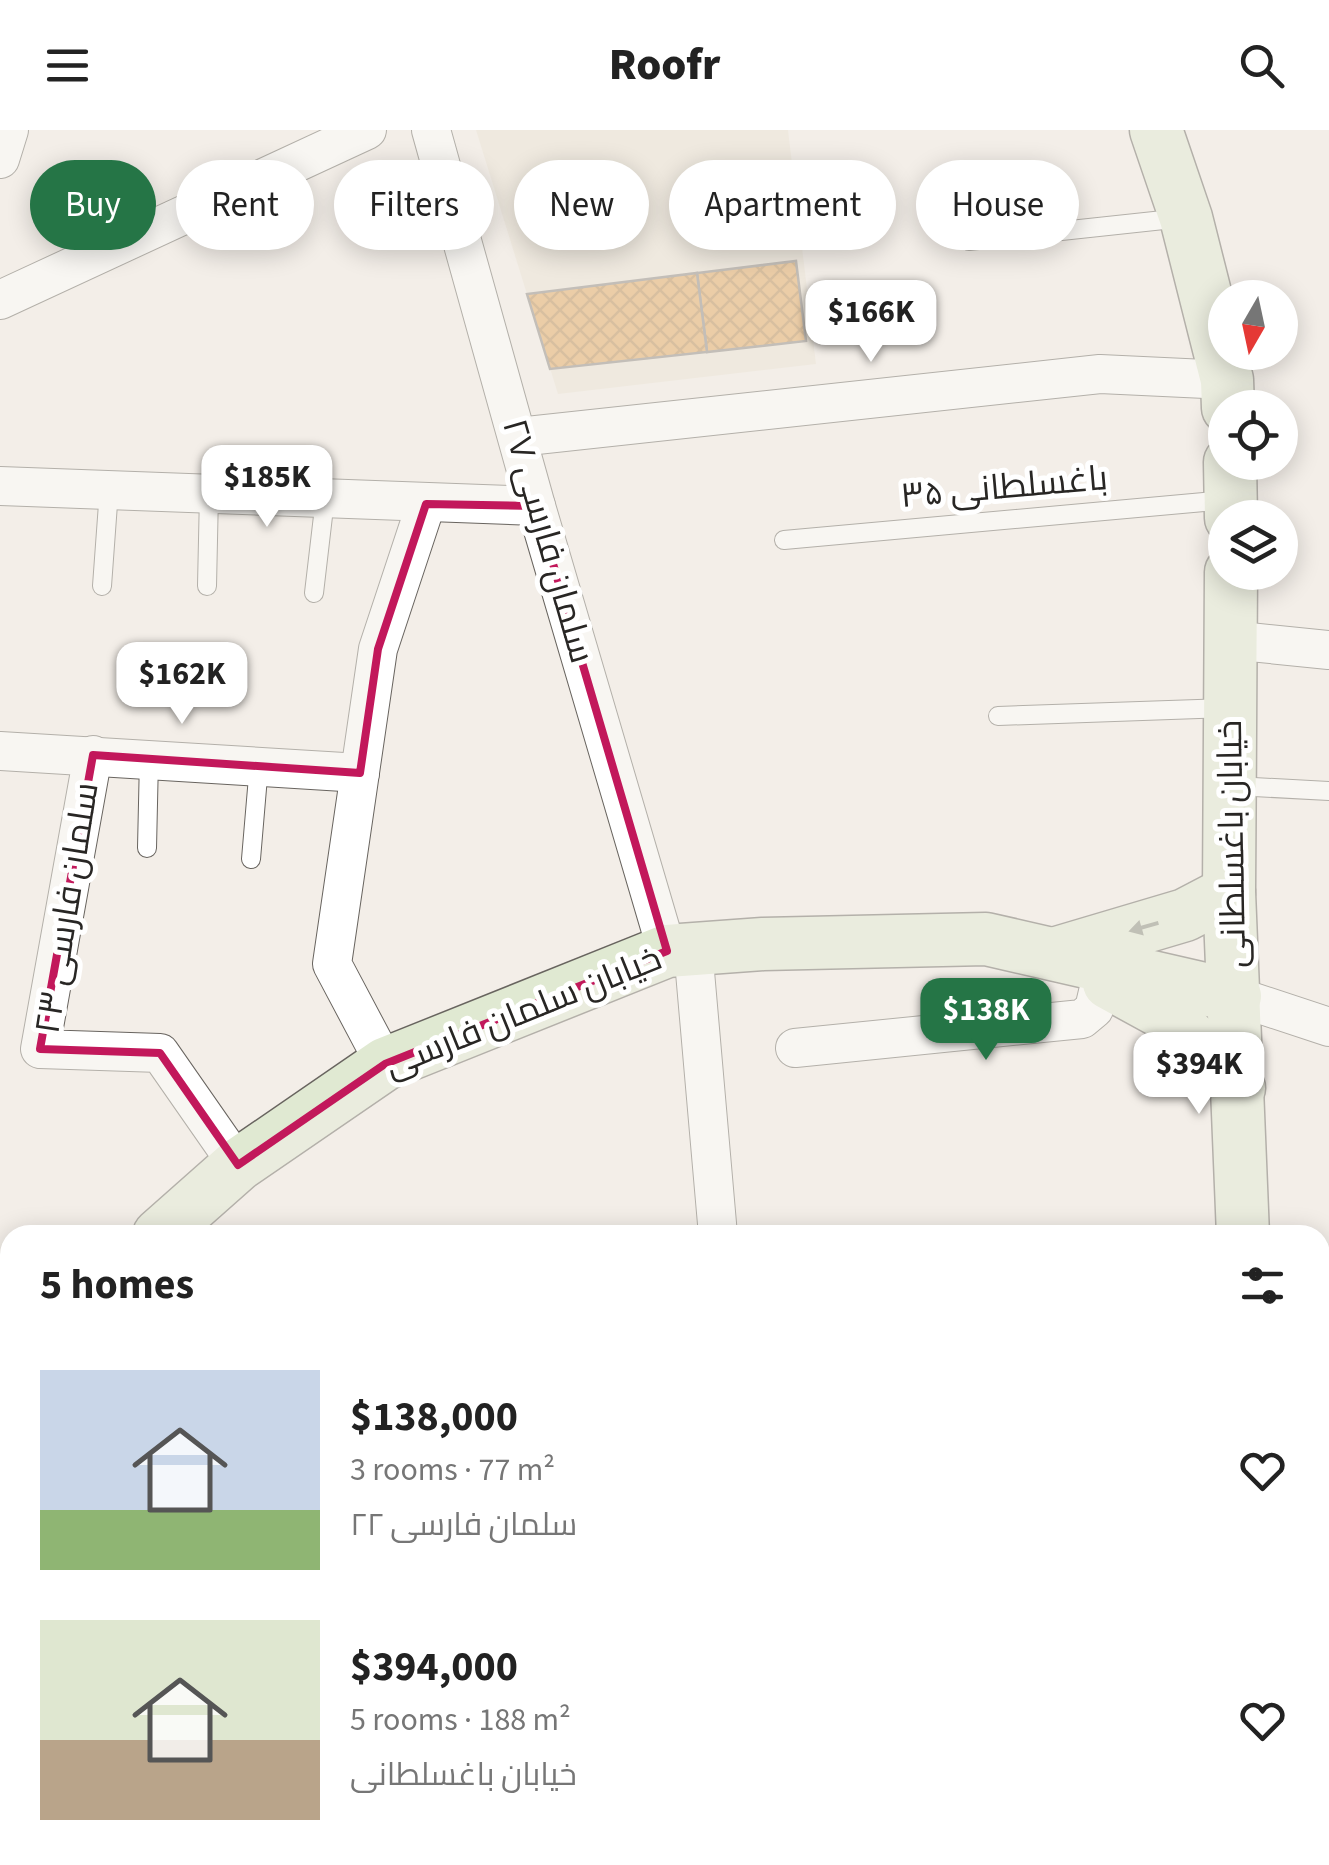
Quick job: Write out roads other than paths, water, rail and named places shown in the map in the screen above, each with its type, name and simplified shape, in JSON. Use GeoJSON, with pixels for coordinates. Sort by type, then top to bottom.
{"type":"FeatureCollection","features":[{"type":"Feature","properties":{"kind":"street"},"geometry":{"type":"LineString","coordinates":[[0,159],[9,130]]}},
{"type":"Feature","properties":{"kind":"street"},"geometry":{"type":"LineString","coordinates":[[0,300],[367,130]]}},
{"type":"Feature","properties":{"kind":"street","name":"سلمان فارسی ۲۷"},"geometry":{"type":"LineString","coordinates":[[431,130],[536,506],[680,950],[717,1225]]}},
{"type":"Feature","properties":{"kind":"street"},"geometry":{"type":"LineString","coordinates":[[1156,130],[1186,218],[1226,390]]}},
{"type":"Feature","properties":{"kind":"street"},"geometry":{"type":"LineString","coordinates":[[518,438],[1100,374],[1208,391]]}},
{"type":"Feature","properties":{"kind":"street"},"geometry":{"type":"LineString","coordinates":[[0,486],[536,506]]}},
{"type":"Feature","properties":{"kind":"street"},"geometry":{"type":"LineString","coordinates":[[385,1064],[332,964],[378,649],[426,504]]}},
{"type":"Feature","properties":{"kind":"street","name":"خیابان باغسلطانی"},"geometry":{"type":"LineString","coordinates":[[1231,590],[1229,892],[1243,1225]]}},
{"type":"Feature","properties":{"kind":"street"},"geometry":{"type":"LineString","coordinates":[[1230,640],[1329,650]]}},
{"type":"Feature","properties":{"kind":"street"},"geometry":{"type":"LineString","coordinates":[[0,751],[360,774]]}},
{"type":"Feature","properties":{"kind":"street","name":"سلمان فارسی ۲۳"},"geometry":{"type":"LineString","coordinates":[[92,755],[40,1048],[160,1053],[238,1165]]}},
{"type":"Feature","properties":{"kind":"street"},"geometry":{"type":"LineString","coordinates":[[1055,954],[1185,915],[1229,892]]}},
{"type":"Feature","properties":{"kind":"street","name":"خیابان سلمان فارسی"},"geometry":{"type":"LineString","coordinates":[[170,1225],[238,1165],[385,1064],[680,950],[763,944],[986,939],[1235,996]]}},
{"type":"Feature","properties":{"kind":"street"},"geometry":{"type":"LineString","coordinates":[[1055,954],[1171,1018],[1239,1088]]}},
{"type":"Feature","properties":{"kind":"street"},"geometry":{"type":"LineString","coordinates":[[795,1048],[1082,1020],[1094,1008],[1101,979]]}},
{"type":"Feature","properties":{"kind":"street"},"geometry":{"type":"LineString","coordinates":[[1235,996],[1329,1027]]}},
{"type":"Feature","properties":{"kind":"lane"},"geometry":{"type":"LineString","coordinates":[[1079,229],[1186,218]]}},
{"type":"Feature","properties":{"kind":"lane"},"geometry":{"type":"LineString","coordinates":[[102,586],[109,490]]}},
{"type":"Feature","properties":{"kind":"lane","name":"باغسلطانی ۳۵"},"geometry":{"type":"LineString","coordinates":[[784,540],[1231,493]]}},
{"type":"Feature","properties":{"kind":"lane"},"geometry":{"type":"LineString","coordinates":[[207,586],[209,494]]}},
{"type":"Feature","properties":{"kind":"lane"},"geometry":{"type":"LineString","coordinates":[[314,593],[325,499]]}},
{"type":"Feature","properties":{"kind":"lane"},"geometry":{"type":"LineString","coordinates":[[998,716],[1230,708]]}},
{"type":"Feature","properties":{"kind":"lane"},"geometry":{"type":"LineString","coordinates":[[148,848],[149,759]]}},
{"type":"Feature","properties":{"kind":"lane"},"geometry":{"type":"LineString","coordinates":[[251,859],[259,765]]}},
{"type":"Feature","properties":{"kind":"lane"},"geometry":{"type":"LineString","coordinates":[[1230,786],[1329,790]]}}]}
